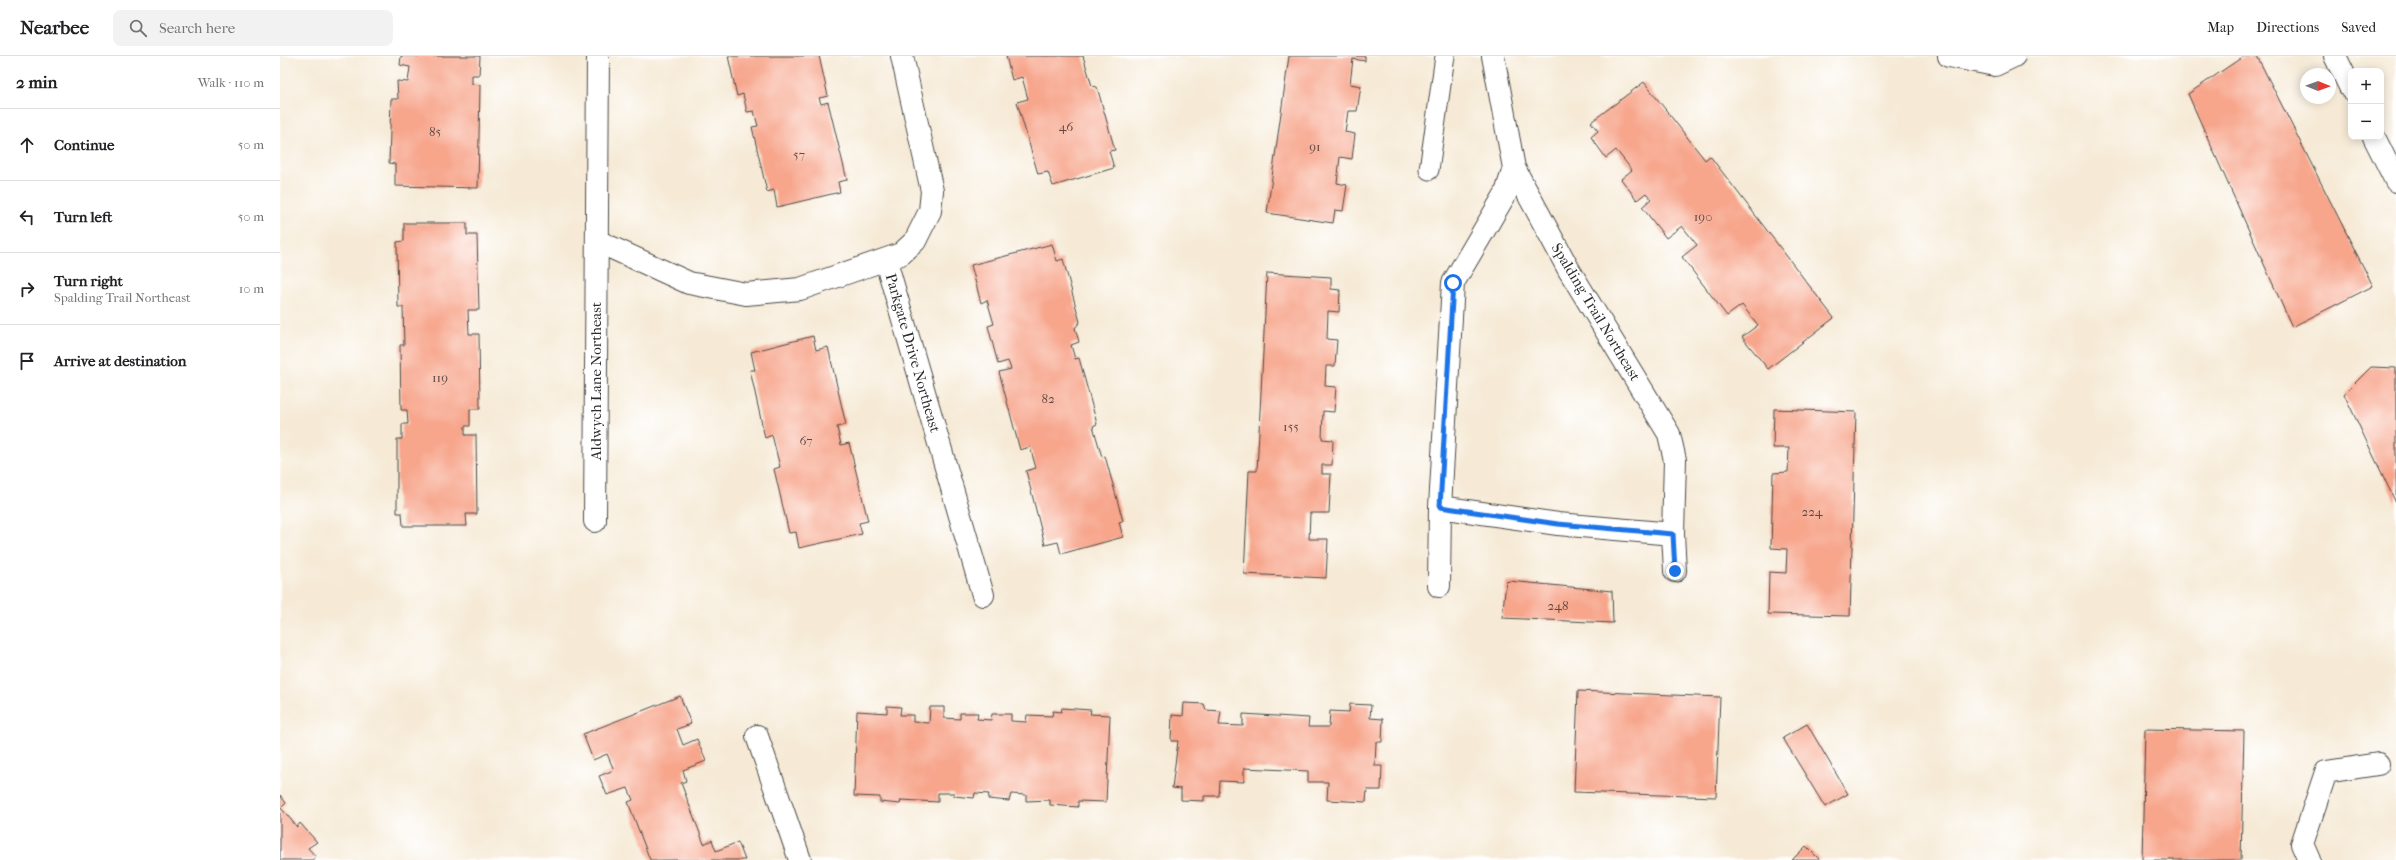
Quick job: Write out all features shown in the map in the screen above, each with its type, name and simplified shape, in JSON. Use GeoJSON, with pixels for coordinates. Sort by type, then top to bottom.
{"type":"FeatureCollection","features":[{"type":"Feature","properties":{"kind":"street","name":"Aldwych Lane Northeast"},"geometry":{"type":"LineString","coordinates":[[595,521],[598,56]]}},
{"type":"Feature","properties":{"kind":"street","name":"Parkgate Drive Northeast"},"geometry":{"type":"LineString","coordinates":[[902,56],[932,191],[930,210],[915,241],[901,254],[886,260],[983,595]]}},
{"type":"Feature","properties":{"kind":"street","name":"Spalding Trail Northeast"},"geometry":{"type":"LineString","coordinates":[[1493,56],[1514,168],[1569,270],[1670,434],[1676,460],[1673,534],[1675,571]]}},
{"type":"Feature","properties":{"kind":"street"},"geometry":{"type":"LineString","coordinates":[[1950,56],[1996,65],[2014,56]]}},
{"type":"Feature","properties":{"kind":"street"},"geometry":{"type":"LineString","coordinates":[[2335,56],[2348,83]]}},
{"type":"Feature","properties":{"kind":"street"},"geometry":{"type":"LineString","coordinates":[[2376,140],[2396,181]]}},
{"type":"Feature","properties":{"kind":"street"},"geometry":{"type":"LineString","coordinates":[[1439,586],[1440,507],[1453,283],[1506,193],[1514,168]]}},
{"type":"Feature","properties":{"kind":"street"},"geometry":{"type":"LineString","coordinates":[[597,241],[689,283],[746,294],[800,289],[886,260]]}},
{"type":"Feature","properties":{"kind":"street"},"geometry":{"type":"LineString","coordinates":[[1440,507],[1558,524],[1673,534]]}},
{"type":"Feature","properties":{"kind":"street"},"geometry":{"type":"LineString","coordinates":[[757,736],[800,860]]}},
{"type":"Feature","properties":{"kind":"street"},"geometry":{"type":"LineString","coordinates":[[2309,860],[2302,844],[2326,772],[2378,764]]}},
{"type":"Feature","properties":{"kind":"lane"},"geometry":{"type":"LineString","coordinates":[[1429,170],[1445,56]]}},
{"type":"Feature","properties":{"kind":"building"},"geometry":{"type":"Polygon","coordinates":[[[401,56],[480,56],[479,75],[472,75],[472,84],[480,85],[478,188],[395,186],[395,164],[389,163],[391,99],[398,99],[397,81],[408,82],[410,67],[400,65],[401,56]]]}},
{"type":"Feature","properties":{"kind":"building"},"geometry":{"type":"Polygon","coordinates":[[[728,56],[819,56],[828,96],[819,98],[821,104],[828,102],[847,180],[838,182],[840,192],[777,207],[774,190],[767,192],[752,127],[758,126],[754,111],[747,112],[743,94],[737,96],[728,56]]]}},
{"type":"Feature","properties":{"kind":"building"},"geometry":{"type":"Polygon","coordinates":[[[1006,56],[1083,56],[1092,86],[1097,87],[1115,150],[1109,151],[1114,168],[1053,186],[1048,172],[1038,174],[1017,102],[1028,99],[1022,77],[1012,80],[1006,56]]]}},
{"type":"Feature","properties":{"kind":"building"},"geometry":{"type":"Polygon","coordinates":[[[1289,56],[1365,56],[1365,61],[1353,59],[1350,84],[1361,86],[1357,111],[1348,111],[1345,132],[1355,134],[1352,159],[1340,157],[1337,183],[1347,185],[1343,211],[1335,210],[1333,223],[1267,213],[1289,56]]]}},
{"type":"Feature","properties":{"kind":"building"},"geometry":{"type":"Polygon","coordinates":[[[2244,56],[2257,56],[2373,286],[2292,327],[2188,94],[2244,56]]]}},
{"type":"Feature","properties":{"kind":"building"},"geometry":{"type":"Polygon","coordinates":[[[1644,82],[1705,160],[1710,156],[1834,318],[1768,369],[1742,337],[1758,325],[1742,305],[1727,316],[1682,257],[1697,245],[1682,226],[1666,238],[1642,207],[1651,199],[1646,193],[1637,200],[1621,179],[1632,170],[1616,150],[1606,158],[1591,137],[1598,131],[1591,122],[1644,82]]]}},
{"type":"Feature","properties":{"kind":"building"},"geometry":{"type":"Polygon","coordinates":[[[404,223],[467,223],[467,235],[477,235],[479,310],[468,310],[469,334],[479,334],[480,409],[470,409],[470,426],[465,426],[465,435],[476,435],[477,514],[466,514],[467,526],[403,526],[402,513],[397,513],[397,439],[402,439],[402,424],[408,424],[407,410],[401,410],[400,345],[404,345],[403,307],[398,307],[397,242],[404,241],[404,223]]]}},
{"type":"Feature","properties":{"kind":"building"},"geometry":{"type":"Polygon","coordinates":[[[1052,244],[1057,261],[1063,259],[1080,322],[1075,328],[1079,342],[1071,345],[1075,359],[1079,358],[1097,424],[1093,426],[1102,457],[1105,456],[1123,521],[1119,522],[1123,537],[1061,554],[1058,542],[1045,545],[1026,471],[1036,468],[1030,447],[1020,450],[999,372],[1011,369],[1008,361],[998,364],[988,326],[994,324],[987,300],[981,303],[971,265],[1052,244]]]}},
{"type":"Feature","properties":{"kind":"building"},"geometry":{"type":"Polygon","coordinates":[[[1267,273],[1331,277],[1331,289],[1340,290],[1339,312],[1328,311],[1327,339],[1337,340],[1335,366],[1326,366],[1325,386],[1336,387],[1334,412],[1323,411],[1322,439],[1333,440],[1332,465],[1322,465],[1322,474],[1331,474],[1329,513],[1310,513],[1309,539],[1328,539],[1326,578],[1244,574],[1249,471],[1257,471],[1267,273]]]}},
{"type":"Feature","properties":{"kind":"building"},"geometry":{"type":"Polygon","coordinates":[[[813,336],[816,350],[828,347],[846,425],[837,427],[841,445],[849,443],[868,521],[859,523],[862,534],[799,548],[796,532],[789,533],[774,469],[780,467],[772,435],[765,438],[750,370],[755,370],[751,352],[813,336]]]}},
{"type":"Feature","properties":{"kind":"building"},"geometry":{"type":"Polygon","coordinates":[[[2371,367],[2396,368],[2396,503],[2344,394],[2371,367]]]}},
{"type":"Feature","properties":{"kind":"building"},"geometry":{"type":"Polygon","coordinates":[[[1774,409],[1856,412],[1850,616],[1768,614],[1769,572],[1786,573],[1787,549],[1771,548],[1773,473],[1788,472],[1789,448],[1773,448],[1774,409]]]}},
{"type":"Feature","properties":{"kind":"building"},"geometry":{"type":"Polygon","coordinates":[[[1509,581],[1612,591],[1613,623],[1502,618],[1506,582],[1509,581]]]}},
{"type":"Feature","properties":{"kind":"building"},"geometry":{"type":"Polygon","coordinates":[[[1578,691],[1720,697],[1716,797],[1574,792],[1578,691]]]}},
{"type":"Feature","properties":{"kind":"building"},"geometry":{"type":"Polygon","coordinates":[[[680,696],[691,724],[677,729],[683,745],[697,739],[706,761],[683,770],[686,781],[681,783],[704,844],[712,840],[716,851],[738,842],[745,860],[650,860],[628,802],[633,800],[628,788],[607,795],[599,776],[614,770],[607,754],[593,760],[583,734],[680,696]]]}},
{"type":"Feature","properties":{"kind":"building"},"geometry":{"type":"Polygon","coordinates":[[[1184,703],[1204,704],[1206,710],[1221,711],[1219,725],[1243,726],[1243,714],[1309,718],[1308,727],[1329,727],[1330,711],[1349,712],[1350,704],[1371,705],[1370,718],[1383,719],[1382,742],[1376,742],[1375,766],[1382,766],[1381,790],[1367,790],[1366,802],[1327,800],[1328,782],[1308,782],[1308,771],[1244,768],[1244,782],[1220,781],[1219,796],[1204,796],[1204,801],[1181,800],[1181,789],[1172,788],[1178,741],[1171,741],[1172,715],[1183,716],[1184,703]]]}},
{"type":"Feature","properties":{"kind":"building"},"geometry":{"type":"Polygon","coordinates":[[[887,706],[901,707],[900,715],[913,715],[913,722],[929,723],[930,707],[944,707],[944,718],[960,719],[960,713],[978,713],[977,719],[991,720],[992,714],[1011,714],[1011,721],[1026,722],[1027,715],[1052,716],[1053,711],[1061,712],[1062,708],[1091,710],[1090,714],[1110,715],[1106,802],[1078,801],[1078,807],[1050,805],[1050,800],[1026,801],[1026,795],[1011,794],[1009,801],[988,799],[989,794],[975,793],[974,798],[954,796],[954,793],[938,793],[938,802],[901,800],[900,804],[880,802],[880,797],[854,796],[857,711],[887,713],[887,706]]]}},
{"type":"Feature","properties":{"kind":"building"},"geometry":{"type":"Polygon","coordinates":[[[1807,724],[1848,794],[1825,807],[1783,738],[1807,724]]]}},
{"type":"Feature","properties":{"kind":"building"},"geometry":{"type":"Polygon","coordinates":[[[2145,729],[2244,731],[2241,860],[2142,860],[2145,729]]]}},
{"type":"Feature","properties":{"kind":"building"},"geometry":{"type":"Polygon","coordinates":[[[280,795],[286,803],[281,808],[297,827],[300,823],[317,842],[308,848],[316,857],[312,860],[280,860],[280,795]]]}},
{"type":"Feature","properties":{"kind":"building"},"geometry":{"type":"Polygon","coordinates":[[[1806,846],[1820,860],[1792,860],[1806,846]]]}},
{"type":"Feature","properties":{"kind":"route"},"geometry":{"type":"LineString","coordinates":[[1453,283],[1440,507],[1558,524],[1673,534],[1675,571]]}}]}
